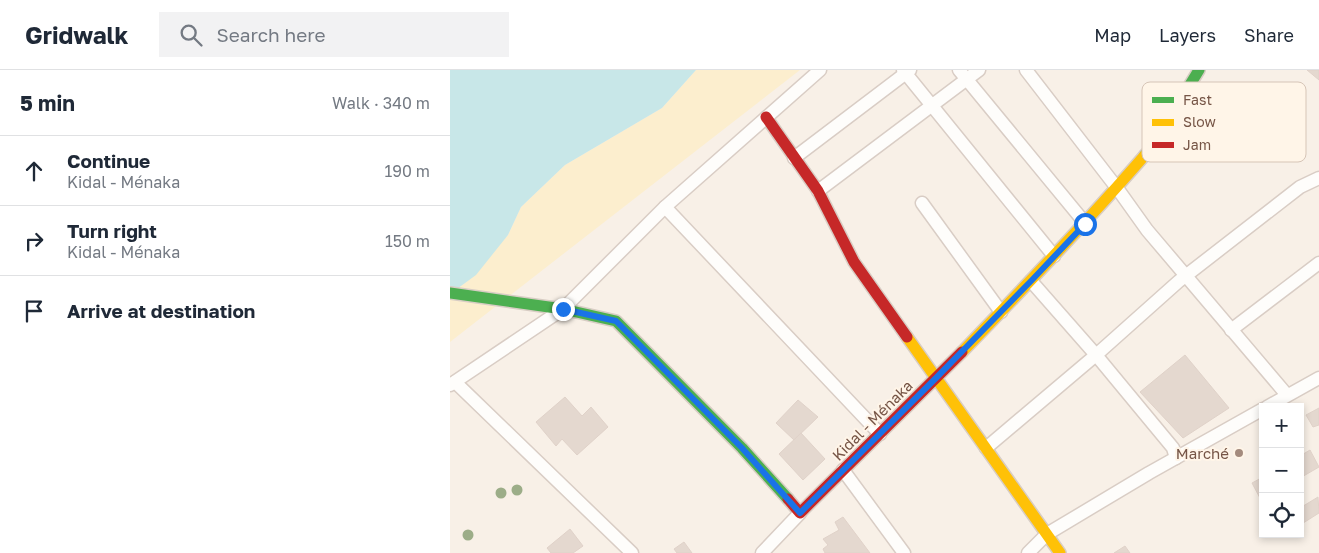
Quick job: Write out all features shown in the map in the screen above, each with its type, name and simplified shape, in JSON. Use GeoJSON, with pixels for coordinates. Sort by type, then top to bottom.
{"type":"FeatureCollection","features":[{"type":"Feature","properties":{"kind":"main road","name":"Kidal - Ménaka"},"geometry":{"type":"LineString","coordinates":[[1192,82],[1199,70]]}},
{"type":"Feature","properties":{"kind":"main road"},"geometry":{"type":"LineString","coordinates":[[766,117],[818,191],[854,262],[1060,553]]}},
{"type":"Feature","properties":{"kind":"main road","name":"Kidal - Ménaka"},"geometry":{"type":"LineString","coordinates":[[800,513],[1032,280],[1142,159]]}},
{"type":"Feature","properties":{"kind":"main road"},"geometry":{"type":"LineString","coordinates":[[450,293],[563,309],[616,321],[742,448],[800,513]]}},
{"type":"Feature","properties":{"kind":"street"},"geometry":{"type":"LineString","coordinates":[[632,553],[453,384],[563,309],[665,207],[820,70]]}},
{"type":"Feature","properties":{"kind":"street"},"geometry":{"type":"LineString","coordinates":[[818,191],[932,106],[963,75],[979,70]]}},
{"type":"Feature","properties":{"kind":"street"},"geometry":{"type":"LineString","coordinates":[[1026,70],[1147,230],[1287,395]]}},
{"type":"Feature","properties":{"kind":"street"},"geometry":{"type":"LineString","coordinates":[[794,158],[906,71],[932,106],[1054,256]]}},
{"type":"Feature","properties":{"kind":"street"},"geometry":{"type":"LineString","coordinates":[[963,75],[1085,224]]}},
{"type":"Feature","properties":{"kind":"street"},"geometry":{"type":"LineString","coordinates":[[986,448],[1096,355],[1179,280],[1187,276],[1300,187],[1319,178]]}},
{"type":"Feature","properties":{"kind":"street"},"geometry":{"type":"LineString","coordinates":[[922,203],[1001,312]]}},
{"type":"Feature","properties":{"kind":"street"},"geometry":{"type":"LineString","coordinates":[[665,207],[880,434]]}},
{"type":"Feature","properties":{"kind":"street"},"geometry":{"type":"LineString","coordinates":[[1231,330],[1319,263]]}},
{"type":"Feature","properties":{"kind":"street"},"geometry":{"type":"LineString","coordinates":[[1032,280],[1173,448],[1176,458]]}},
{"type":"Feature","properties":{"kind":"street"},"geometry":{"type":"LineString","coordinates":[[1274,403],[1319,378]]}},
{"type":"Feature","properties":{"kind":"street"},"geometry":{"type":"LineString","coordinates":[[1028,553],[1047,534],[1259,411]]}},
{"type":"Feature","properties":{"kind":"street"},"geometry":{"type":"LineString","coordinates":[[843,470],[904,553]]}},
{"type":"Feature","properties":{"kind":"street"},"geometry":{"type":"LineString","coordinates":[[762,553],[800,513]]}},
{"type":"Feature","properties":{"kind":"sand"},"geometry":{"type":"Polygon","coordinates":[[[696,70],[800,70],[450,342],[450,294],[508,235],[521,207],[565,165],[662,108],[696,70]]]}},
{"type":"Feature","properties":{"kind":"water"},"geometry":{"type":"Polygon","coordinates":[[[450,70],[696,70],[662,108],[565,165],[521,207],[508,235],[476,275],[450,294],[450,70]]]}},
{"type":"Feature","properties":{"kind":"building"},"geometry":{"type":"Polygon","coordinates":[[[1307,70],[1319,70],[1319,80],[1307,70]]]}},
{"type":"Feature","properties":{"kind":"building"},"geometry":{"type":"Polygon","coordinates":[[[1185,355],[1229,408],[1183,438],[1140,392],[1185,355]]]}},
{"type":"Feature","properties":{"kind":"building"},"geometry":{"type":"Polygon","coordinates":[[[565,397],[582,416],[591,407],[608,427],[577,455],[562,439],[556,446],[536,422],[565,397]]]}},
{"type":"Feature","properties":{"kind":"building"},"geometry":{"type":"Polygon","coordinates":[[[798,400],[818,417],[794,440],[776,423],[798,400]]]}},
{"type":"Feature","properties":{"kind":"building"},"geometry":{"type":"Polygon","coordinates":[[[1319,408],[1319,425],[1313,427],[1306,415],[1319,408]]]}},
{"type":"Feature","properties":{"kind":"building"},"geometry":{"type":"Polygon","coordinates":[[[801,433],[825,459],[803,480],[779,454],[801,433]]]}},
{"type":"Feature","properties":{"kind":"building"},"geometry":{"type":"Polygon","coordinates":[[[1310,450],[1319,467],[1304,476],[1304,454],[1310,450]]]}},
{"type":"Feature","properties":{"kind":"building"},"geometry":{"type":"Polygon","coordinates":[[[1259,479],[1259,496],[1252,483],[1259,479]]]}},
{"type":"Feature","properties":{"kind":"building"},"geometry":{"type":"Polygon","coordinates":[[[1318,497],[1319,513],[1304,522],[1304,506],[1318,497]]]}},
{"type":"Feature","properties":{"kind":"building"},"geometry":{"type":"Polygon","coordinates":[[[843,517],[870,553],[825,553],[823,549],[828,545],[823,539],[839,530],[835,522],[843,517]]]}},
{"type":"Feature","properties":{"kind":"building"},"geometry":{"type":"Polygon","coordinates":[[[570,529],[583,546],[573,553],[551,553],[547,548],[570,529]]]}},
{"type":"Feature","properties":{"kind":"building"},"geometry":{"type":"Polygon","coordinates":[[[684,542],[692,553],[677,553],[674,549],[684,542]]]}},
{"type":"Feature","properties":{"kind":"building"},"geometry":{"type":"Polygon","coordinates":[[[1125,546],[1130,553],[1114,553],[1125,546]]]}},
{"type":"Feature","properties":{"kind":"traffic: fast"},"geometry":{"type":"LineString","coordinates":[[1192,82],[1199,70]]}},
{"type":"Feature","properties":{"kind":"traffic: fast"},"geometry":{"type":"LineString","coordinates":[[450,293],[563,309],[616,321],[742,448],[788,499]]}},
{"type":"Feature","properties":{"kind":"traffic: slow"},"geometry":{"type":"LineString","coordinates":[[962,352],[1055,255],[1142,158]]}},
{"type":"Feature","properties":{"kind":"traffic: slow"},"geometry":{"type":"LineString","coordinates":[[907,337],[1060,553]]}},
{"type":"Feature","properties":{"kind":"traffic: jam"},"geometry":{"type":"LineString","coordinates":[[766,117],[818,191],[854,262],[907,337]]}},
{"type":"Feature","properties":{"kind":"traffic: jam"},"geometry":{"type":"LineString","coordinates":[[788,499],[800,513],[962,352]]}},
{"type":"Feature","properties":{"kind":"place","name":"Marché"},"geometry":{"type":"Point","coordinates":[1239,453]}},
{"type":"Feature","properties":{"kind":"route"},"geometry":{"type":"LineString","coordinates":[[563,309],[616,321],[742,448],[800,513],[936,378],[1085,224]]}}]}
